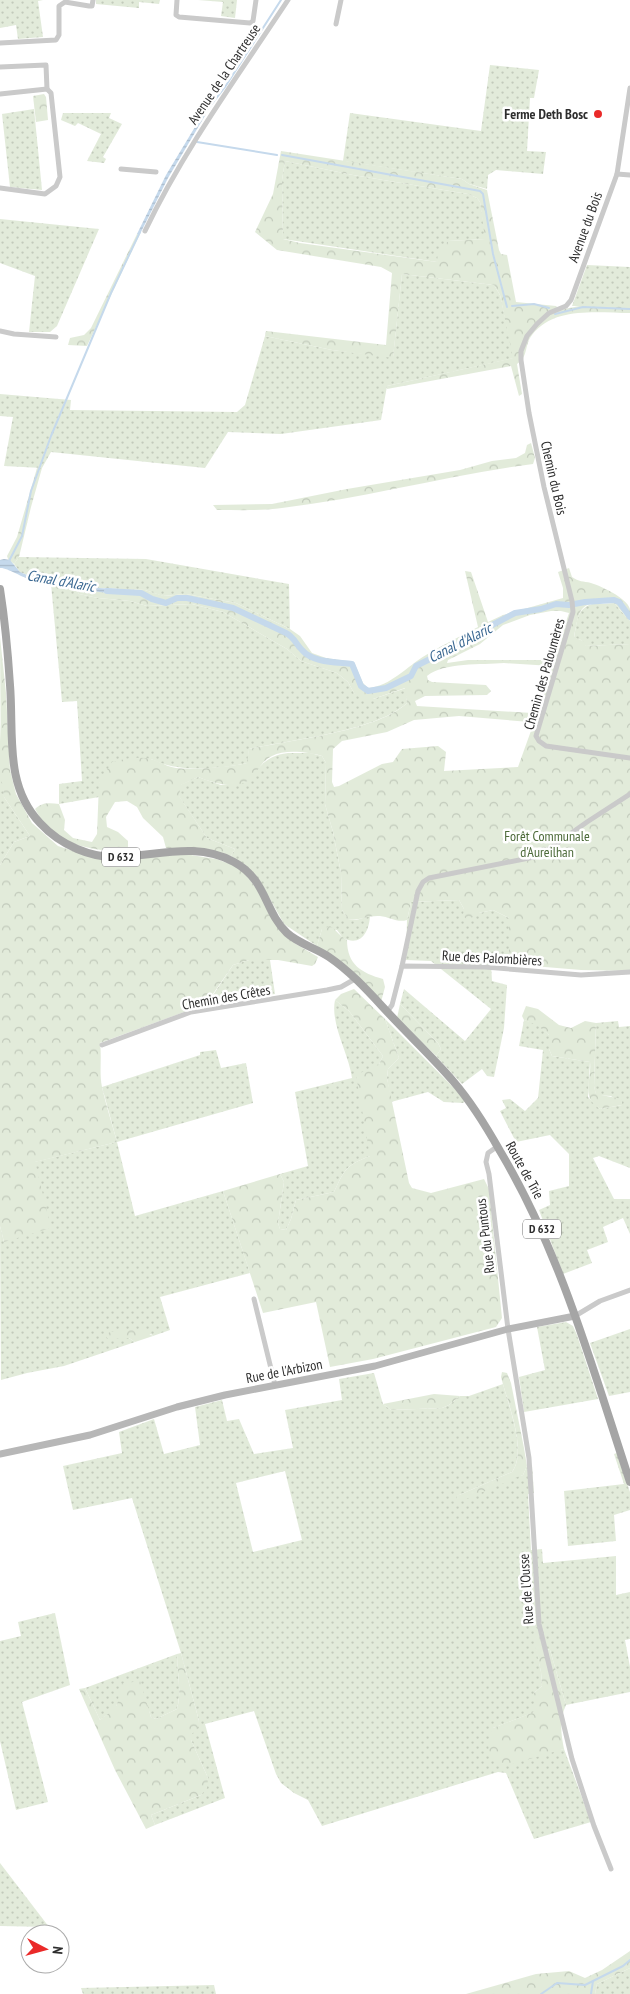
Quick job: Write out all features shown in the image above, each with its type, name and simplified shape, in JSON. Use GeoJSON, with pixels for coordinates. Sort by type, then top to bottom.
{"type":"FeatureCollection","features":[{"type":"Feature","properties":{"kind":"main road","name":"D 632"},"geometry":{"type":"LineString","coordinates":[[0,589],[10,686],[12,763],[16,783],[22,797],[39,823],[67,845],[107,857],[119,858],[180,850],[211,853],[236,863],[254,878],[278,922],[286,931],[336,963],[355,979],[387,1012]]}},
{"type":"Feature","properties":{"kind":"main road","name":"Route de Trie"},"geometry":{"type":"LineString","coordinates":[[387,1012],[452,1079],[471,1102],[518,1181],[542,1230],[575,1316],[630,1482]]}},
{"type":"Feature","properties":{"kind":"street"},"geometry":{"type":"LineString","coordinates":[[0,43],[56,40],[59,35],[59,6],[66,2],[92,6],[93,0]]}},
{"type":"Feature","properties":{"kind":"street"},"geometry":{"type":"LineString","coordinates":[[177,0],[176,15],[179,16],[250,23],[253,21],[256,0]]}},
{"type":"Feature","properties":{"kind":"street","name":"Avenue de la Chartreuse"},"geometry":{"type":"LineString","coordinates":[[145,231],[172,176],[196,136],[288,0]]}},
{"type":"Feature","properties":{"kind":"street"},"geometry":{"type":"LineString","coordinates":[[336,24],[341,0]]}},
{"type":"Feature","properties":{"kind":"street"},"geometry":{"type":"LineString","coordinates":[[0,67],[46,65],[47,89],[51,92],[60,177],[56,186],[45,194],[0,188]]}},
{"type":"Feature","properties":{"kind":"street","name":"Avenue du Bois"},"geometry":{"type":"LineString","coordinates":[[521,351],[528,336],[537,324],[549,313],[566,306],[571,300],[617,174],[630,88]]}},
{"type":"Feature","properties":{"kind":"street"},"geometry":{"type":"LineString","coordinates":[[0,94],[47,89]]}},
{"type":"Feature","properties":{"kind":"street"},"geometry":{"type":"LineString","coordinates":[[121,169],[156,172]]}},
{"type":"Feature","properties":{"kind":"street"},"geometry":{"type":"LineString","coordinates":[[617,174],[630,174]]}},
{"type":"Feature","properties":{"kind":"street"},"geometry":{"type":"LineString","coordinates":[[0,331],[56,337]]}},
{"type":"Feature","properties":{"kind":"street","name":"Chemin du Bois"},"geometry":{"type":"LineString","coordinates":[[521,351],[521,368],[528,414],[573,609]]}},
{"type":"Feature","properties":{"kind":"street","name":"Chemin des Paloumères"},"geometry":{"type":"LineString","coordinates":[[573,609],[536,736],[546,746],[630,758]]}},
{"type":"Feature","properties":{"kind":"street"},"geometry":{"type":"LineString","coordinates":[[387,1012],[392,1005],[418,892],[422,882],[429,878],[539,856],[630,794]]}},
{"type":"Feature","properties":{"kind":"street","name":"Rue des Palombières"},"geometry":{"type":"LineString","coordinates":[[402,966],[485,967],[581,975],[630,972]]}},
{"type":"Feature","properties":{"kind":"street","name":"Chemin des Crêtes"},"geometry":{"type":"LineString","coordinates":[[102,1045],[191,1012],[342,987],[355,979]]}},
{"type":"Feature","properties":{"kind":"street","name":"Rue du Puntous"},"geometry":{"type":"LineString","coordinates":[[498,1146],[488,1153],[486,1162],[508,1329]]}},
{"type":"Feature","properties":{"kind":"street"},"geometry":{"type":"LineString","coordinates":[[575,1316],[600,1301],[630,1290]]}},
{"type":"Feature","properties":{"kind":"street"},"geometry":{"type":"LineString","coordinates":[[254,1299],[275,1384]]}},
{"type":"Feature","properties":{"kind":"street","name":"Rue de l'Arbizon"},"geometry":{"type":"LineString","coordinates":[[0,1454],[90,1435],[177,1407],[275,1384],[375,1366],[508,1329],[575,1316]]}},
{"type":"Feature","properties":{"kind":"street","name":"Rue de l'Ousse"},"geometry":{"type":"LineString","coordinates":[[508,1329],[528,1458],[539,1624],[572,1758],[594,1826],[611,1869]]}},
{"type":"Feature","properties":{"kind":"green space"},"geometry":{"type":"Polygon","coordinates":[[[0,0],[43,0],[38,1],[43,37],[18,39],[16,25],[0,28],[0,0]]]}},
{"type":"Feature","properties":{"kind":"green space"},"geometry":{"type":"Polygon","coordinates":[[[96,0],[160,0],[159,4],[139,2],[139,8],[96,4],[96,0]]]}},
{"type":"Feature","properties":{"kind":"green space"},"geometry":{"type":"Polygon","coordinates":[[[198,0],[237,0],[235,18],[221,16],[223,2],[198,0]]]}},
{"type":"Feature","properties":{"kind":"green space"},"geometry":{"type":"Polygon","coordinates":[[[490,65],[539,70],[534,98],[530,98],[527,151],[546,152],[543,174],[496,170],[488,175],[487,189],[469,184],[462,179],[343,161],[350,113],[481,131],[490,65]]]}},
{"type":"Feature","properties":{"kind":"green space"},"geometry":{"type":"Polygon","coordinates":[[[44,94],[46,97],[48,120],[36,122],[33,96],[44,94]]]}},
{"type":"Feature","properties":{"kind":"green space"},"geometry":{"type":"Polygon","coordinates":[[[34,109],[42,190],[10,187],[2,114],[34,109]]]}},
{"type":"Feature","properties":{"kind":"green space"},"geometry":{"type":"Polygon","coordinates":[[[63,113],[111,113],[109,118],[122,124],[103,157],[106,159],[104,163],[87,161],[101,134],[78,123],[75,126],[61,120],[63,113]]]}},
{"type":"Feature","properties":{"kind":"green space"},"geometry":{"type":"Polygon","coordinates":[[[281,151],[462,179],[469,184],[487,190],[499,250],[501,254],[507,255],[516,302],[556,306],[560,310],[584,305],[630,306],[630,313],[577,313],[552,319],[541,326],[532,335],[523,358],[517,364],[522,394],[519,396],[511,366],[387,389],[387,386],[513,358],[500,295],[494,285],[402,274],[393,358],[332,350],[265,336],[266,331],[386,345],[392,273],[381,267],[277,250],[255,232],[273,194],[281,151]],[[285,161],[282,180],[283,239],[437,262],[438,253],[448,241],[485,239],[480,202],[477,198],[468,194],[353,175],[285,161]]]}},
{"type":"Feature","properties":{"kind":"green space"},"geometry":{"type":"Polygon","coordinates":[[[285,161],[353,175],[468,194],[477,198],[480,202],[486,239],[448,241],[437,262],[283,239],[282,180],[285,161]]]}},
{"type":"Feature","properties":{"kind":"green space"},"geometry":{"type":"Polygon","coordinates":[[[0,219],[99,229],[57,326],[50,332],[29,332],[35,276],[0,263],[0,219]]]}},
{"type":"Feature","properties":{"kind":"green space"},"geometry":{"type":"Polygon","coordinates":[[[137,234],[140,234],[87,346],[68,345],[70,338],[84,335],[91,328],[137,234]]]}},
{"type":"Feature","properties":{"kind":"green space"},"geometry":{"type":"Polygon","coordinates":[[[587,265],[630,267],[630,306],[572,306],[587,265]]]}},
{"type":"Feature","properties":{"kind":"green space"},"geometry":{"type":"Polygon","coordinates":[[[402,274],[494,285],[500,295],[514,358],[387,386],[381,420],[281,434],[228,432],[205,468],[51,452],[42,468],[4,466],[13,417],[0,416],[0,394],[71,400],[70,410],[237,412],[245,405],[265,336],[332,350],[393,357],[402,274]]]}},
{"type":"Feature","properties":{"kind":"green space"},"geometry":{"type":"Polygon","coordinates":[[[531,443],[535,458],[533,464],[282,508],[217,510],[213,505],[272,504],[460,470],[492,461],[516,458],[525,453],[527,445],[531,443]]]}},
{"type":"Feature","properties":{"kind":"green space"},"geometry":{"type":"Polygon","coordinates":[[[37,468],[42,468],[19,557],[14,564],[7,556],[17,537],[37,468]]]}},
{"type":"Feature","properties":{"kind":"green space"},"geometry":{"type":"Polygon","coordinates":[[[19,557],[146,559],[289,584],[290,629],[236,603],[186,594],[163,596],[145,590],[99,588],[27,575],[20,572],[14,564],[19,557]]]}},
{"type":"Feature","properties":{"kind":"green space","name":"Forêt Communale d'Aureilhan"},"geometry":{"type":"Polygon","coordinates":[[[569,568],[572,577],[613,593],[624,601],[630,609],[630,621],[615,604],[595,603],[584,607],[578,618],[574,637],[585,642],[586,646],[630,644],[630,971],[581,970],[509,964],[509,918],[493,910],[479,913],[468,920],[463,916],[464,909],[459,900],[411,902],[407,920],[403,921],[380,916],[348,919],[342,910],[341,873],[325,804],[326,763],[322,756],[303,752],[283,752],[263,762],[248,781],[241,784],[227,785],[198,777],[181,785],[179,796],[207,838],[235,849],[231,856],[201,850],[166,848],[163,837],[143,818],[137,807],[127,801],[115,802],[106,817],[107,827],[118,832],[128,841],[128,853],[100,850],[74,844],[63,839],[43,822],[35,809],[43,804],[59,804],[65,820],[64,830],[73,838],[92,842],[97,834],[99,783],[112,762],[131,758],[146,758],[184,769],[222,767],[247,763],[249,749],[332,733],[376,721],[394,713],[407,703],[405,688],[373,699],[362,699],[354,693],[348,682],[337,673],[301,661],[287,649],[223,612],[192,604],[147,606],[130,601],[98,598],[79,594],[76,588],[114,594],[114,589],[145,590],[164,596],[186,594],[236,603],[290,629],[300,636],[312,653],[326,658],[354,662],[363,683],[368,688],[384,684],[426,655],[478,627],[465,571],[471,572],[488,622],[503,615],[563,598],[563,588],[558,572],[569,568]],[[551,611],[530,615],[503,625],[480,644],[448,660],[447,663],[468,660],[551,660],[569,613],[551,611]],[[504,663],[443,668],[427,676],[428,680],[432,682],[486,685],[491,691],[487,695],[425,696],[415,701],[417,706],[532,713],[545,689],[552,666],[504,663]],[[459,716],[414,720],[387,732],[342,741],[333,749],[332,782],[334,787],[382,764],[393,762],[402,749],[438,746],[446,752],[444,771],[518,767],[532,728],[530,722],[459,716]]]}},
{"type":"Feature","properties":{"kind":"green space"},"geometry":{"type":"Polygon","coordinates":[[[51,584],[76,588],[79,594],[130,601],[147,606],[192,604],[223,612],[287,649],[301,661],[337,673],[348,682],[354,693],[373,699],[406,688],[407,703],[393,713],[355,727],[249,749],[248,763],[224,767],[186,768],[151,759],[99,783],[99,797],[59,804],[59,784],[82,781],[77,701],[62,702],[51,584]]]}},
{"type":"Feature","properties":{"kind":"green space"},"geometry":{"type":"Polygon","coordinates":[[[592,604],[615,604],[630,621],[630,644],[586,646],[581,640],[574,638],[580,613],[592,604]]]}},
{"type":"Feature","properties":{"kind":"green space"},"geometry":{"type":"Polygon","coordinates":[[[0,637],[6,693],[10,770],[16,794],[32,823],[58,846],[92,857],[191,855],[216,859],[233,865],[246,874],[294,943],[318,957],[312,966],[278,960],[249,960],[233,965],[206,1004],[100,1043],[102,1087],[117,1142],[35,1162],[51,1228],[4,1242],[0,1226],[0,865],[14,842],[30,836],[4,797],[1,775],[0,637]]]}},
{"type":"Feature","properties":{"kind":"green space"},"geometry":{"type":"Polygon","coordinates":[[[0,723],[4,797],[30,836],[14,842],[0,865],[0,723]]]}},
{"type":"Feature","properties":{"kind":"green space"},"geometry":{"type":"Polygon","coordinates":[[[288,753],[310,753],[322,756],[326,763],[325,804],[341,873],[342,910],[348,919],[356,920],[370,916],[366,932],[355,941],[343,938],[337,930],[322,929],[317,946],[284,924],[260,881],[248,868],[231,856],[235,849],[207,838],[178,795],[180,785],[198,777],[221,785],[246,782],[269,759],[288,753]]]}},
{"type":"Feature","properties":{"kind":"green space"},"geometry":{"type":"Polygon","coordinates":[[[459,900],[464,909],[479,913],[493,910],[509,918],[509,964],[491,964],[492,981],[507,985],[504,1028],[494,1077],[487,1076],[482,1069],[462,1084],[436,1056],[441,1049],[438,1043],[400,1004],[404,989],[465,1041],[491,1009],[431,961],[406,960],[407,920],[411,902],[459,900]]]}},
{"type":"Feature","properties":{"kind":"green space"},"geometry":{"type":"Polygon","coordinates":[[[330,926],[347,940],[350,956],[357,967],[362,971],[383,979],[385,987],[381,1002],[317,946],[322,929],[330,926]]]}},
{"type":"Feature","properties":{"kind":"green space"},"geometry":{"type":"Polygon","coordinates":[[[249,960],[270,960],[275,994],[207,1004],[233,965],[249,960]]]}},
{"type":"Feature","properties":{"kind":"green space"},"geometry":{"type":"Polygon","coordinates":[[[354,989],[385,1019],[399,1058],[388,1069],[387,1078],[409,1183],[412,1188],[431,1193],[484,1179],[489,1189],[502,1318],[496,1327],[373,1359],[330,1367],[316,1302],[263,1313],[223,1191],[280,1174],[284,1182],[278,1223],[280,1229],[286,1230],[296,1200],[334,1192],[347,1169],[370,1156],[356,1075],[379,1064],[383,1056],[349,1011],[335,1000],[341,994],[354,989]]]}},
{"type":"Feature","properties":{"kind":"green space"},"geometry":{"type":"Polygon","coordinates":[[[335,1000],[349,1011],[383,1056],[379,1064],[370,1156],[347,1169],[334,1192],[296,1200],[286,1230],[280,1229],[278,1223],[284,1182],[280,1174],[308,1166],[295,1092],[352,1078],[337,1029],[334,1009],[335,1000]]]}},
{"type":"Feature","properties":{"kind":"green space"},"geometry":{"type":"Polygon","coordinates":[[[400,1004],[438,1043],[441,1049],[436,1056],[397,1018],[400,1004]]]}},
{"type":"Feature","properties":{"kind":"green space"},"geometry":{"type":"Polygon","coordinates":[[[526,1006],[538,1009],[559,1025],[571,1028],[585,1021],[596,1023],[594,1086],[596,1094],[622,1099],[622,1105],[600,1109],[594,1104],[590,1099],[588,1088],[590,1062],[552,1056],[549,1049],[549,1035],[537,1025],[524,1020],[522,1016],[526,1006]]]}},
{"type":"Feature","properties":{"kind":"green space"},"geometry":{"type":"Polygon","coordinates":[[[385,1019],[456,1090],[465,1101],[463,1103],[444,1102],[428,1092],[391,1102],[387,1078],[388,1069],[399,1058],[385,1019]]]}},
{"type":"Feature","properties":{"kind":"green space"},"geometry":{"type":"Polygon","coordinates":[[[524,1020],[537,1024],[549,1035],[549,1049],[552,1056],[590,1062],[588,1097],[600,1109],[622,1105],[611,1096],[596,1095],[594,1086],[596,1023],[618,1021],[619,1027],[630,1026],[630,1168],[599,1156],[593,1158],[614,1199],[630,1199],[630,1234],[623,1218],[603,1227],[608,1242],[587,1250],[592,1263],[563,1274],[539,1210],[550,1205],[549,1191],[569,1186],[569,1154],[550,1135],[516,1142],[500,1111],[506,1108],[502,1100],[510,1099],[525,1111],[538,1098],[543,1050],[519,1046],[524,1020]]]}},
{"type":"Feature","properties":{"kind":"green space"},"geometry":{"type":"Polygon","coordinates":[[[216,1050],[221,1068],[246,1063],[253,1103],[117,1142],[102,1087],[200,1055],[200,1052],[216,1050]]]}},
{"type":"Feature","properties":{"kind":"green space"},"geometry":{"type":"Polygon","coordinates":[[[117,1142],[135,1216],[223,1191],[250,1273],[160,1297],[170,1330],[153,1336],[151,1334],[129,1338],[135,1342],[64,1366],[1,1380],[0,1226],[4,1242],[34,1162],[117,1142]]]}},
{"type":"Feature","properties":{"kind":"green space"},"geometry":{"type":"Polygon","coordinates":[[[566,1322],[573,1326],[577,1335],[598,1399],[524,1412],[519,1377],[545,1370],[537,1327],[566,1322]]]}},
{"type":"Feature","properties":{"kind":"green space"},"geometry":{"type":"Polygon","coordinates":[[[140,1329],[153,1336],[135,1342],[129,1338],[108,1339],[105,1335],[110,1332],[140,1329]]]}},
{"type":"Feature","properties":{"kind":"green space"},"geometry":{"type":"Polygon","coordinates":[[[630,1329],[630,1392],[609,1396],[590,1343],[630,1329]]]}},
{"type":"Feature","properties":{"kind":"green space"},"geometry":{"type":"Polygon","coordinates":[[[502,1372],[507,1373],[511,1383],[527,1466],[523,1475],[459,1502],[456,1501],[457,1496],[512,1472],[516,1463],[518,1452],[515,1426],[501,1377],[502,1372]]]}},
{"type":"Feature","properties":{"kind":"green space"},"geometry":{"type":"Polygon","coordinates":[[[374,1373],[383,1404],[391,1410],[442,1408],[460,1396],[469,1396],[503,1384],[517,1441],[518,1453],[516,1463],[512,1472],[457,1496],[523,1475],[527,1466],[532,1465],[534,1493],[528,1494],[531,1550],[542,1549],[543,1563],[616,1556],[616,1595],[630,1592],[630,1639],[625,1640],[630,1667],[630,1692],[566,1705],[550,1650],[543,1648],[534,1636],[542,1686],[534,1693],[535,1712],[493,1728],[560,1750],[564,1749],[591,1822],[534,1839],[506,1773],[498,1772],[322,1826],[308,1800],[294,1793],[281,1783],[276,1774],[254,1711],[205,1724],[225,1798],[155,1825],[151,1815],[201,1795],[208,1778],[191,1740],[191,1734],[199,1721],[181,1653],[132,1498],[73,1510],[63,1466],[122,1453],[119,1432],[154,1419],[164,1454],[200,1445],[195,1407],[222,1400],[227,1421],[239,1419],[254,1454],[293,1448],[285,1410],[342,1400],[339,1379],[374,1373]],[[285,1471],[236,1483],[253,1552],[302,1540],[285,1471]]]}},
{"type":"Feature","properties":{"kind":"green space"},"geometry":{"type":"Polygon","coordinates":[[[434,1394],[460,1396],[442,1408],[391,1410],[383,1404],[434,1394]]]}},
{"type":"Feature","properties":{"kind":"green space"},"geometry":{"type":"Polygon","coordinates":[[[617,1453],[630,1492],[630,1510],[614,1515],[616,1541],[568,1546],[564,1491],[624,1484],[614,1454],[617,1453]]]}},
{"type":"Feature","properties":{"kind":"green space"},"geometry":{"type":"Polygon","coordinates":[[[55,1613],[70,1685],[22,1702],[48,1802],[16,1810],[0,1741],[0,1641],[21,1636],[18,1622],[55,1613]]]}},
{"type":"Feature","properties":{"kind":"green space"},"geometry":{"type":"Polygon","coordinates":[[[540,1635],[543,1648],[550,1650],[566,1705],[561,1727],[564,1749],[502,1767],[490,1754],[488,1744],[490,1733],[493,1728],[534,1712],[534,1693],[542,1686],[533,1636],[540,1635]]]}},
{"type":"Feature","properties":{"kind":"green space"},"geometry":{"type":"Polygon","coordinates":[[[181,1653],[199,1721],[197,1731],[191,1734],[191,1740],[208,1778],[207,1788],[201,1795],[151,1815],[155,1825],[146,1829],[115,1770],[79,1689],[85,1688],[100,1720],[111,1712],[118,1702],[119,1684],[140,1681],[151,1717],[156,1719],[177,1709],[179,1689],[177,1654],[181,1653]]]}},
{"type":"Feature","properties":{"kind":"green space"},"geometry":{"type":"Polygon","coordinates":[[[177,1654],[179,1689],[177,1709],[156,1719],[151,1717],[149,1711],[119,1692],[120,1698],[114,1710],[100,1720],[85,1688],[177,1654]]]}},
{"type":"Feature","properties":{"kind":"green space"},"geometry":{"type":"Polygon","coordinates":[[[0,1863],[47,1924],[0,1926],[0,1863]]]}},
{"type":"Feature","properties":{"kind":"green space"},"geometry":{"type":"Polygon","coordinates":[[[630,1951],[630,1968],[597,1984],[595,1994],[466,1994],[536,1974],[569,1971],[585,1978],[602,1970],[630,1951]]]}},
{"type":"Feature","properties":{"kind":"green space"},"geometry":{"type":"Polygon","coordinates":[[[630,1968],[630,1994],[595,1994],[597,1984],[630,1968]]]}},
{"type":"Feature","properties":{"kind":"green space"},"geometry":{"type":"Polygon","coordinates":[[[214,1985],[216,1994],[83,1994],[81,1988],[214,1985]]]}},
{"type":"Feature","properties":{"kind":"water"},"geometry":{"type":"Polygon","coordinates":[[[204,112],[206,114],[168,178],[140,234],[137,234],[166,175],[204,112]]]}},
{"type":"Feature","properties":{"kind":"water"},"geometry":{"type":"Polygon","coordinates":[[[0,560],[10,560],[20,572],[27,575],[114,589],[114,594],[63,587],[28,579],[0,568],[0,560]]]}},
{"type":"Feature","properties":{"kind":"waterway"},"geometry":{"type":"LineString","coordinates":[[204,114],[225,87],[281,0]]}},
{"type":"Feature","properties":{"kind":"waterway"},"geometry":{"type":"LineString","coordinates":[[197,142],[277,155]]}},
{"type":"Feature","properties":{"kind":"waterway"},"geometry":{"type":"LineString","coordinates":[[282,155],[480,191],[483,194],[493,254],[507,307]]}},
{"type":"Feature","properties":{"kind":"waterway"},"geometry":{"type":"LineString","coordinates":[[9,561],[22,536],[31,491],[51,436],[111,293],[140,232]]}},
{"type":"Feature","properties":{"kind":"waterway"},"geometry":{"type":"LineString","coordinates":[[512,306],[534,304],[549,308]]}},
{"type":"Feature","properties":{"kind":"waterway"},"geometry":{"type":"LineString","coordinates":[[555,314],[583,307],[630,309]]}},
{"type":"Feature","properties":{"kind":"waterway","name":"Canal d'Alaric"},"geometry":{"type":"LineString","coordinates":[[107,591],[141,593],[166,603],[177,598],[187,598],[233,608],[289,635],[302,650],[318,660],[352,664],[361,686],[368,691],[386,688],[411,676],[416,666],[430,659],[434,654],[452,649],[466,639],[515,613],[541,609],[556,604],[569,605],[614,600],[619,602],[630,617]]}},
{"type":"Feature","properties":{"kind":"waterway"},"geometry":{"type":"LineString","coordinates":[[541,1994],[557,1983],[585,1985],[623,1966],[630,1960]]}},
{"type":"Feature","properties":{"kind":"waterway"},"geometry":{"type":"LineString","coordinates":[[591,1994],[593,1981]]}},
{"type":"Feature","properties":{"kind":"place","name":"Ferme Deth Bosc"},"geometry":{"type":"Point","coordinates":[598,114]}}]}
